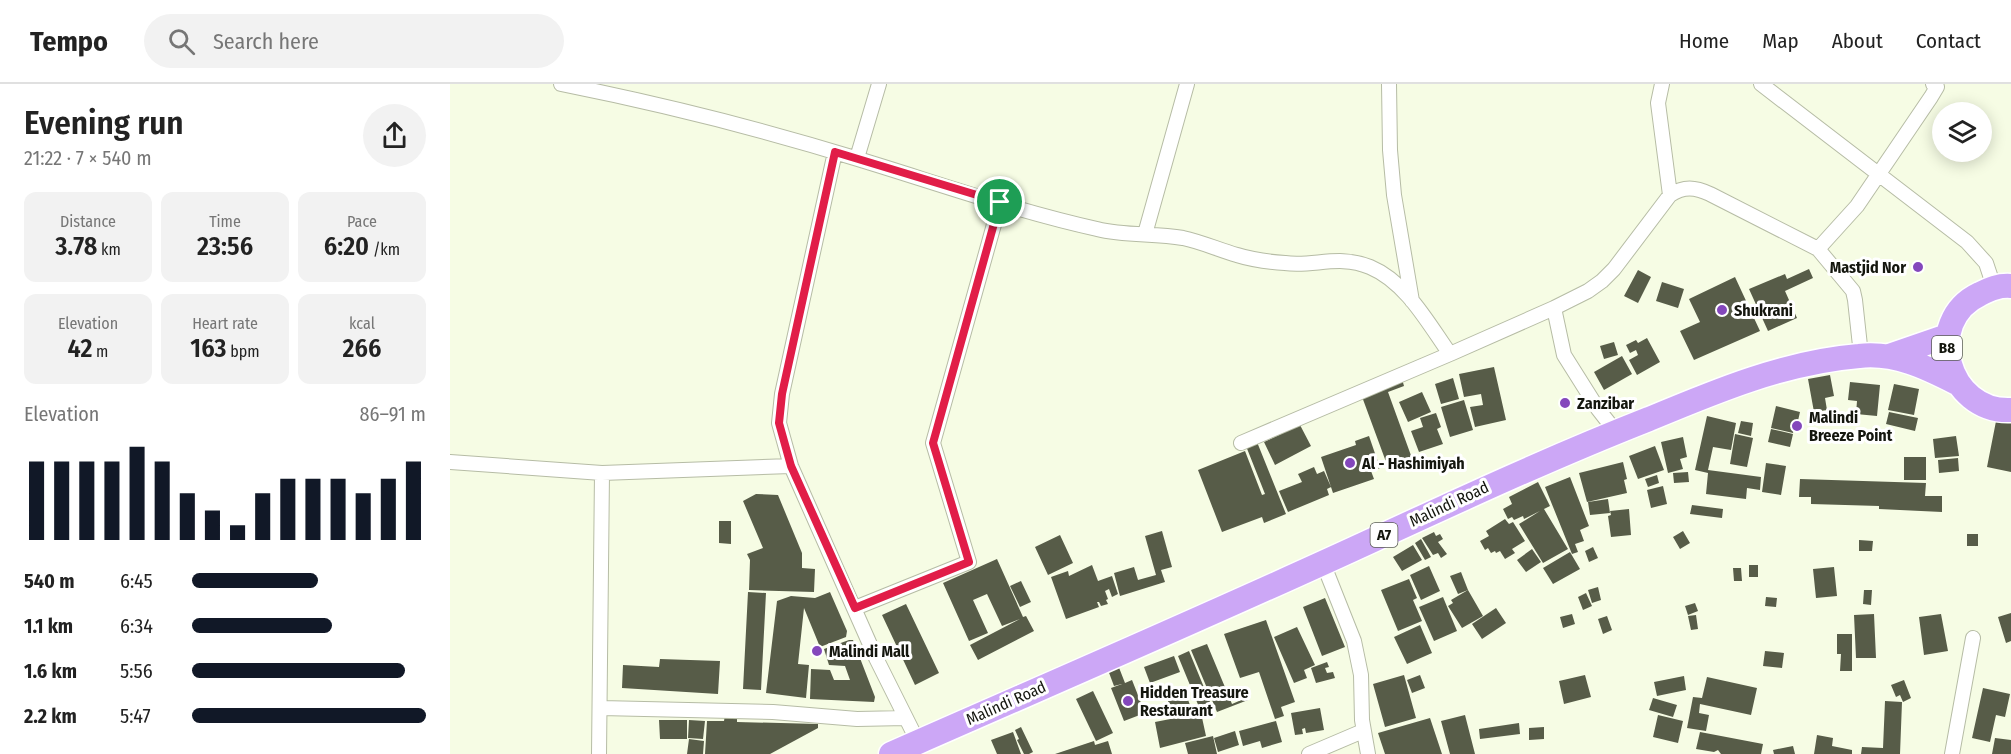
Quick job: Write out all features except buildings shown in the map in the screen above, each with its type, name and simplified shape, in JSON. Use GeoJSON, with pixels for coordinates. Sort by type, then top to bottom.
{"type":"FeatureCollection","features":[{"type":"Feature","properties":{"kind":"highway","name":"B8"},"geometry":{"type":"LineString","coordinates":[[2005,285],[1972,297],[1956,315],[1947,336],[1948,361],[1958,383],[1971,398],[1988,407],[2011,410]]}},
{"type":"Feature","properties":{"kind":"highway","name":"Malindi Road"},"geometry":{"type":"LineString","coordinates":[[1889,356],[1947,336]]}},
{"type":"Feature","properties":{"kind":"highway","name":"Malindi Road"},"geometry":{"type":"LineString","coordinates":[[891,754],[1323,563],[1496,483],[1724,388],[1786,370],[1861,355],[1889,356],[1924,366],[1958,383]]}},
{"type":"Feature","properties":{"kind":"street"},"geometry":{"type":"LineString","coordinates":[[561,84],[724,120],[1100,230],[1185,239],[1264,261],[1291,264],[1352,262],[1380,272],[1412,301],[1450,354]]}},
{"type":"Feature","properties":{"kind":"street"},"geometry":{"type":"LineString","coordinates":[[857,158],[879,84]]}},
{"type":"Feature","properties":{"kind":"street"},"geometry":{"type":"LineString","coordinates":[[1145,234],[1187,84]]}},
{"type":"Feature","properties":{"kind":"street"},"geometry":{"type":"LineString","coordinates":[[1389,84],[1390,150],[1394,195],[1412,301]]}},
{"type":"Feature","properties":{"kind":"street"},"geometry":{"type":"LineString","coordinates":[[1662,84],[1658,103],[1670,195]]}},
{"type":"Feature","properties":{"kind":"street"},"geometry":{"type":"LineString","coordinates":[[1761,84],[1977,251],[2005,285]]}},
{"type":"Feature","properties":{"kind":"street"},"geometry":{"type":"LineString","coordinates":[[1818,249],[1857,206],[1936,85]]}},
{"type":"Feature","properties":{"kind":"street"},"geometry":{"type":"LineString","coordinates":[[835,152],[782,394],[779,423],[791,466],[876,658],[918,742]]}},
{"type":"Feature","properties":{"kind":"street"},"geometry":{"type":"LineString","coordinates":[[1241,443],[1450,354],[1588,291],[1614,269],[1670,195],[1678,190],[1690,188],[1701,190],[1818,249],[1853,291],[1861,355]]}},
{"type":"Feature","properties":{"kind":"street"},"geometry":{"type":"LineString","coordinates":[[855,608],[969,562],[933,443],[1000,202]]}},
{"type":"Feature","properties":{"kind":"street"},"geometry":{"type":"LineString","coordinates":[[1554,308],[1564,355],[1598,409],[1616,432]]}},
{"type":"Feature","properties":{"kind":"street"},"geometry":{"type":"LineString","coordinates":[[450,462],[602,473],[791,466]]}},
{"type":"Feature","properties":{"kind":"street"},"geometry":{"type":"LineString","coordinates":[[599,754],[602,473]]}},
{"type":"Feature","properties":{"kind":"street"},"geometry":{"type":"LineString","coordinates":[[1323,563],[1354,641],[1361,675],[1363,731],[1368,754]]}},
{"type":"Feature","properties":{"kind":"street"},"geometry":{"type":"LineString","coordinates":[[1952,754],[1973,638]]}},
{"type":"Feature","properties":{"kind":"street"},"geometry":{"type":"LineString","coordinates":[[601,708],[773,712],[857,719],[906,718]]}},
{"type":"Feature","properties":{"kind":"street"},"geometry":{"type":"LineString","coordinates":[[1309,754],[1363,731]]}},
{"type":"Feature","properties":{"kind":"place","name":"Mastjid Nor"},"geometry":{"type":"Point","coordinates":[1918,267]}},
{"type":"Feature","properties":{"kind":"place","name":"Shukrani"},"geometry":{"type":"Point","coordinates":[1722,310]}},
{"type":"Feature","properties":{"kind":"place","name":"Zanzibar"},"geometry":{"type":"Point","coordinates":[1565,403]}},
{"type":"Feature","properties":{"kind":"place","name":"Malindi Breeze Point"},"geometry":{"type":"Point","coordinates":[1797,426]}},
{"type":"Feature","properties":{"kind":"place","name":"Al - Hashimiyah"},"geometry":{"type":"Point","coordinates":[1350,463]}},
{"type":"Feature","properties":{"kind":"place","name":"Malindi Mall"},"geometry":{"type":"Point","coordinates":[817,651]}},
{"type":"Feature","properties":{"kind":"place","name":"Hidden Treasure Restaurant"},"geometry":{"type":"Point","coordinates":[1128,701]}},
{"type":"Feature","properties":{"kind":"route"},"geometry":{"type":"LineString","coordinates":[[835,152],[1000,202],[933,443],[969,562],[855,608],[791,466],[779,423],[782,394],[835,152]]}}]}
